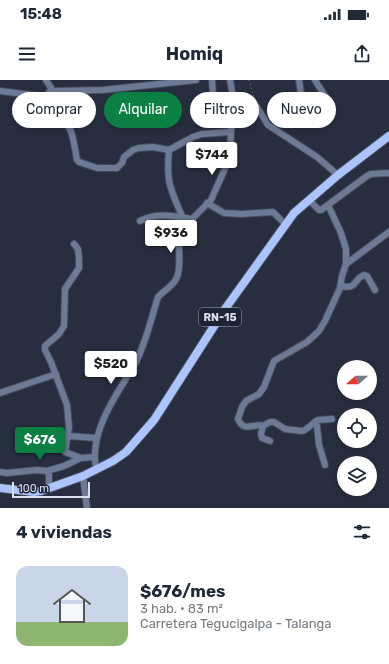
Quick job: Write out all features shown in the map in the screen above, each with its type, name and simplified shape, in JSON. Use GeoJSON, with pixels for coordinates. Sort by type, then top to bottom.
{"type":"FeatureCollection","features":[{"type":"Feature","properties":{"kind":"main road","name":"RN-15"},"geometry":{"type":"LineString","coordinates":[[0,488],[34,492],[83,476],[96,468],[113,461],[126,452],[154,420],[225,309],[294,213],[338,175],[389,136]]}},
{"type":"Feature","properties":{"kind":"street"},"geometry":{"type":"LineString","coordinates":[[46,80],[53,91]]}},
{"type":"Feature","properties":{"kind":"street"},"geometry":{"type":"LineString","coordinates":[[49,92],[103,90],[196,80]]}},
{"type":"Feature","properties":{"kind":"street"},"geometry":{"type":"LineString","coordinates":[[212,80],[212,92]]}},
{"type":"Feature","properties":{"kind":"street"},"geometry":{"type":"LineString","coordinates":[[230,80],[232,92]]}},
{"type":"Feature","properties":{"kind":"street"},"geometry":{"type":"LineString","coordinates":[[299,80],[301,92]]}},
{"type":"Feature","properties":{"kind":"street"},"geometry":{"type":"LineString","coordinates":[[315,80],[322,92]]}},
{"type":"Feature","properties":{"kind":"street"},"geometry":{"type":"LineString","coordinates":[[0,91],[12,92]]}},
{"type":"Feature","properties":{"kind":"street"},"geometry":{"type":"LineString","coordinates":[[259,110],[268,125],[317,157],[338,175]]}},
{"type":"Feature","properties":{"kind":"street"},"geometry":{"type":"LineString","coordinates":[[69,128],[77,160],[97,168],[117,168],[124,157],[133,150],[139,148],[153,147],[169,150],[202,134],[230,132]]}},
{"type":"Feature","properties":{"kind":"street"},"geometry":{"type":"LineString","coordinates":[[96,468],[94,457],[97,438],[112,402],[141,353],[158,297],[172,285],[177,277],[180,262],[180,237],[182,230],[211,200],[227,164],[230,150],[230,128]]}},
{"type":"Feature","properties":{"kind":"street"},"geometry":{"type":"LineString","coordinates":[[169,150],[168,178],[170,188],[182,216]]}},
{"type":"Feature","properties":{"kind":"street"},"geometry":{"type":"LineString","coordinates":[[309,200],[319,210],[323,209],[367,176],[371,174],[389,173]]}},
{"type":"Feature","properties":{"kind":"street"},"geometry":{"type":"LineString","coordinates":[[207,203],[224,212],[242,214],[273,212],[285,224]]}},
{"type":"Feature","properties":{"kind":"street"},"geometry":{"type":"LineString","coordinates":[[328,205],[344,240],[346,264],[341,286],[319,331],[308,342],[274,361],[264,387],[259,394],[246,401],[238,418],[242,425],[247,427],[259,425],[263,426],[270,422],[274,422],[285,429],[302,431],[318,420],[332,419]]}},
{"type":"Feature","properties":{"kind":"street"},"geometry":{"type":"LineString","coordinates":[[140,221],[152,216],[182,216],[192,218]]}},
{"type":"Feature","properties":{"kind":"street"},"geometry":{"type":"LineString","coordinates":[[346,264],[389,232]]}},
{"type":"Feature","properties":{"kind":"street"},"geometry":{"type":"LineString","coordinates":[[74,244],[78,249],[79,268],[65,289],[64,326],[59,334],[45,346],[45,350],[56,374],[67,405],[69,428],[65,452],[81,458]]}},
{"type":"Feature","properties":{"kind":"street"},"geometry":{"type":"LineString","coordinates":[[341,286],[349,288],[362,275],[364,275],[367,276],[375,290]]}},
{"type":"Feature","properties":{"kind":"street"},"geometry":{"type":"LineString","coordinates":[[0,393],[56,374]]}},
{"type":"Feature","properties":{"kind":"street"},"geometry":{"type":"LineString","coordinates":[[315,422],[318,426],[319,445],[325,465]]}},
{"type":"Feature","properties":{"kind":"street"},"geometry":{"type":"LineString","coordinates":[[263,426],[261,434],[262,438],[270,441]]}},
{"type":"Feature","properties":{"kind":"street"},"geometry":{"type":"LineString","coordinates":[[68,436],[97,438]]}},
{"type":"Feature","properties":{"kind":"street"},"geometry":{"type":"LineString","coordinates":[[0,472],[7,473],[29,470],[47,471],[64,466],[81,458],[94,457]]}},
{"type":"Feature","properties":{"kind":"street"},"geometry":{"type":"LineString","coordinates":[[47,471],[49,475],[49,487]]}},
{"type":"Feature","properties":{"kind":"street"},"geometry":{"type":"LineString","coordinates":[[83,476],[87,508]]}},
{"type":"Feature","properties":{"kind":"path"},"geometry":{"type":"LineString","coordinates":[[249,80],[253,92]]}}]}
